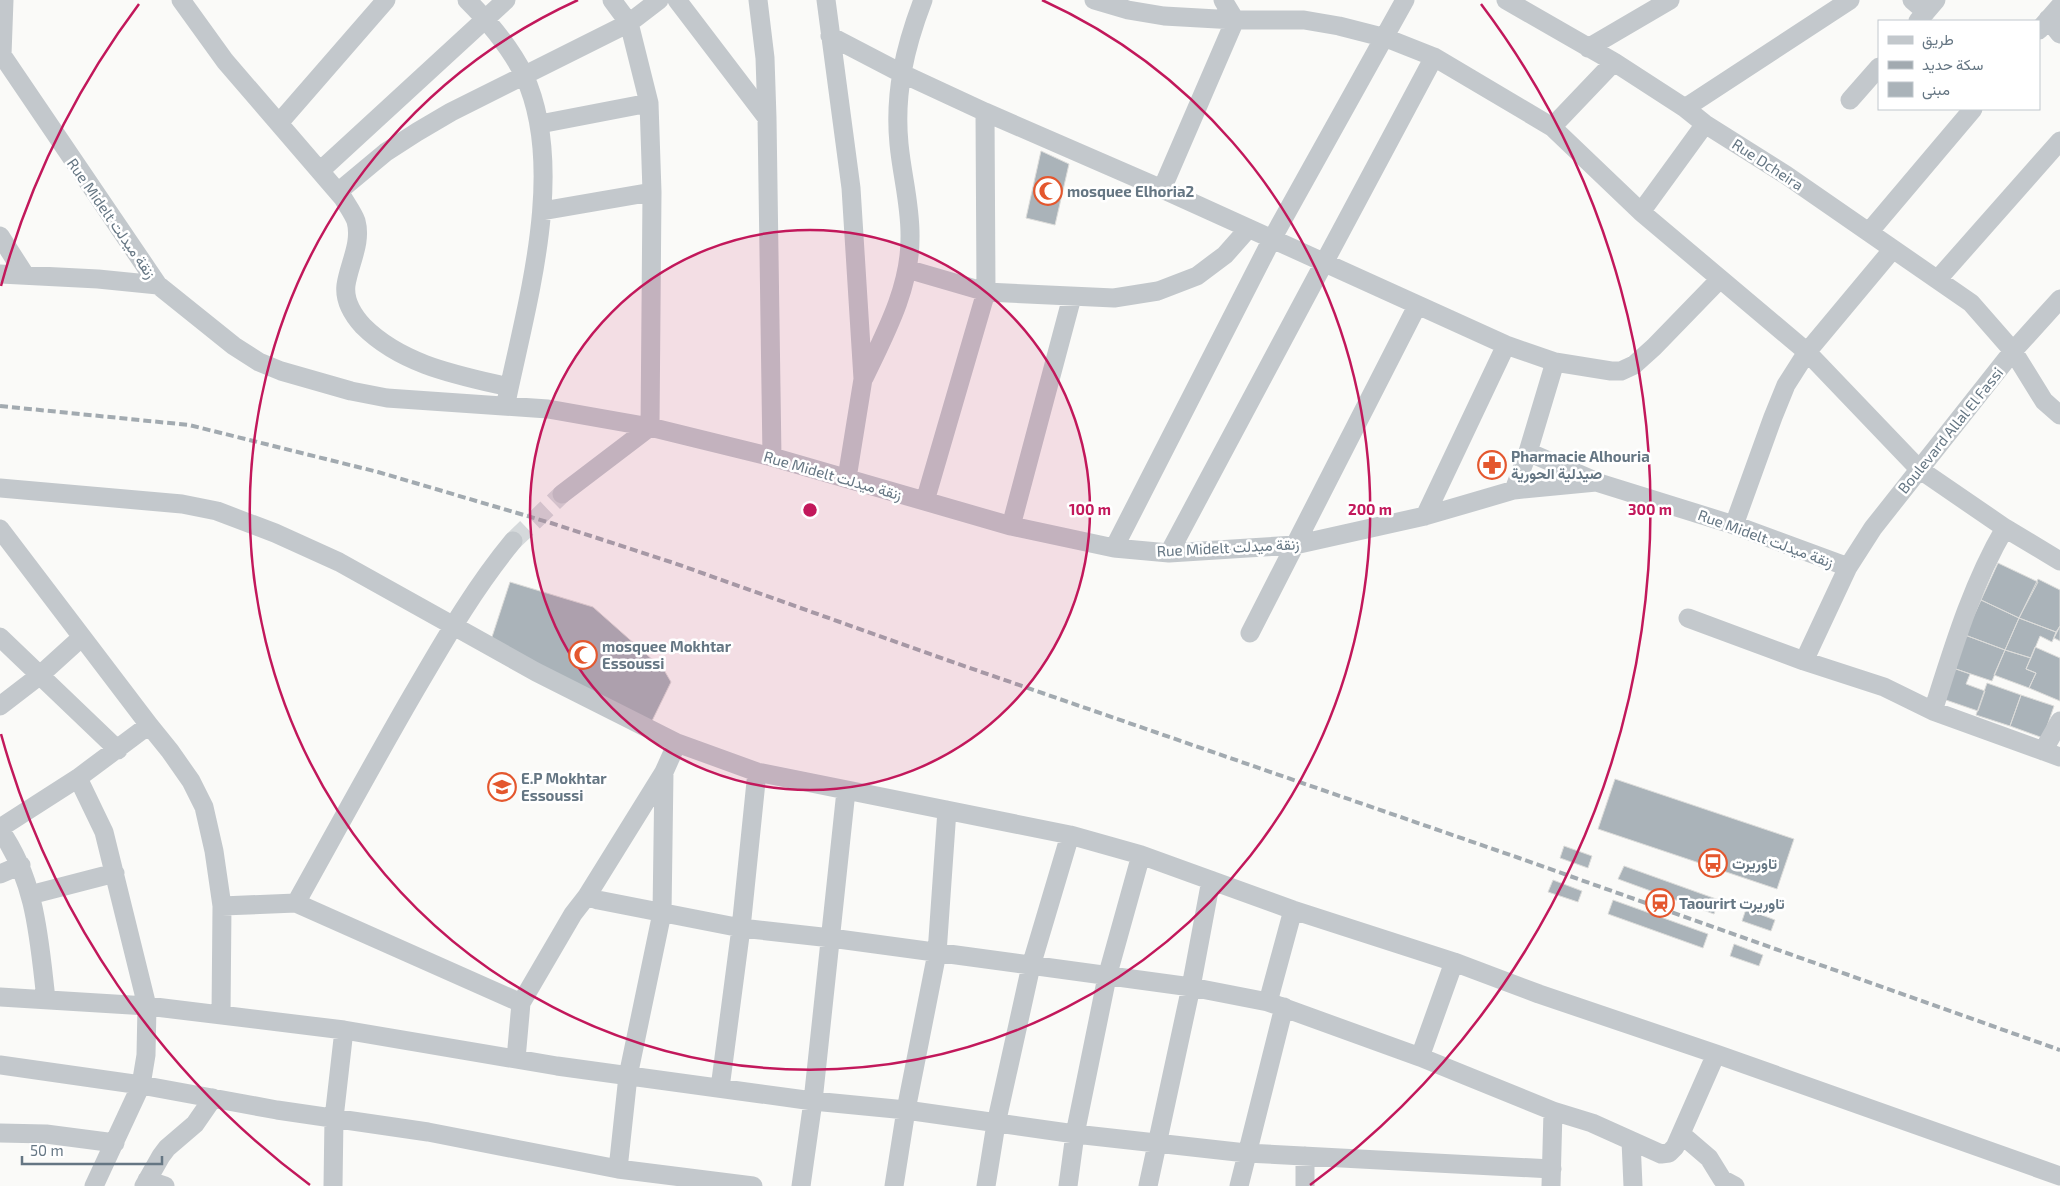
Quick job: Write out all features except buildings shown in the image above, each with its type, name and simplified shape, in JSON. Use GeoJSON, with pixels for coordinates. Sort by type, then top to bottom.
{"type":"FeatureCollection","features":[{"type":"Feature","properties":{"kind":"street","name":"Rue Midelt زنقة ميدلت"},"geometry":{"type":"LineString","coordinates":[[4,0],[1,55],[158,285],[234,346],[259,362],[282,372],[351,391],[387,398],[507,396],[650,427],[847,478],[1011,526],[1114,548],[1169,553],[1295,545],[1425,516],[1514,490],[1596,482],[1734,524],[1848,567]]}},
{"type":"Feature","properties":{"kind":"street"},"geometry":{"type":"LineString","coordinates":[[181,0],[225,61],[338,192],[356,221],[357,245],[346,286],[346,296],[354,315],[360,323],[375,338],[404,356],[507,396],[534,268],[542,211],[540,124],[524,75],[508,48],[486,19],[467,0]]}},
{"type":"Feature","properties":{"kind":"street"},"geometry":{"type":"LineString","coordinates":[[279,123],[386,0]]}},
{"type":"Feature","properties":{"kind":"street"},"geometry":{"type":"LineString","coordinates":[[320,171],[449,50],[506,0]]}},
{"type":"Feature","properties":{"kind":"street"},"geometry":{"type":"LineString","coordinates":[[562,494],[650,427],[652,192],[649,104],[629,23],[612,0]]}},
{"type":"Feature","properties":{"kind":"street"},"geometry":{"type":"LineString","coordinates":[[338,192],[386,152],[417,132],[524,75],[629,23],[659,0]]}},
{"type":"Feature","properties":{"kind":"street"},"geometry":{"type":"LineString","coordinates":[[677,0],[767,118]]}},
{"type":"Feature","properties":{"kind":"street"},"geometry":{"type":"LineString","coordinates":[[758,0],[765,58],[767,118],[772,458]]}},
{"type":"Feature","properties":{"kind":"street"},"geometry":{"type":"LineString","coordinates":[[826,0],[841,101],[851,188],[863,379],[847,478]]}},
{"type":"Feature","properties":{"kind":"street"},"geometry":{"type":"LineString","coordinates":[[863,379],[891,321],[907,269],[910,238],[899,143],[901,73],[923,0]]}},
{"type":"Feature","properties":{"kind":"street"},"geometry":{"type":"LineString","coordinates":[[1094,0],[1128,10],[1164,16],[1235,20],[1304,20],[1339,26],[1386,38],[1434,57],[1552,127],[1641,212],[1807,352],[1919,469],[2006,528],[2060,561]]}},
{"type":"Feature","properties":{"kind":"street"},"geometry":{"type":"LineString","coordinates":[[1223,0],[1235,20]]}},
{"type":"Feature","properties":{"kind":"street"},"geometry":{"type":"LineString","coordinates":[[1114,548],[1272,240],[1386,38],[1405,0]]}},
{"type":"Feature","properties":{"kind":"street","name":"Rue Dcheira"},"geometry":{"type":"LineString","coordinates":[[1506,0],[1614,62],[1685,108],[1705,124],[1786,175],[1971,302],[2013,351],[2044,401],[2060,415]]}},
{"type":"Feature","properties":{"kind":"street"},"geometry":{"type":"LineString","coordinates":[[1588,48],[1670,0]]}},
{"type":"Feature","properties":{"kind":"street"},"geometry":{"type":"LineString","coordinates":[[1685,108],[1831,5],[1850,0]]}},
{"type":"Feature","properties":{"kind":"street"},"geometry":{"type":"LineString","coordinates":[[2049,18],[2060,34]]}},
{"type":"Feature","properties":{"kind":"street"},"geometry":{"type":"LineString","coordinates":[[1162,189],[1235,20]]}},
{"type":"Feature","properties":{"kind":"street"},"geometry":{"type":"LineString","coordinates":[[830,36],[901,73],[985,112],[1162,189],[1417,306],[1506,345],[1555,362],[1611,371],[1621,370],[1634,365],[1720,279]]}},
{"type":"Feature","properties":{"kind":"street"},"geometry":{"type":"LineString","coordinates":[[1169,553],[1434,57]]}},
{"type":"Feature","properties":{"kind":"street"},"geometry":{"type":"LineString","coordinates":[[1552,127],[1614,62]]}},
{"type":"Feature","properties":{"kind":"street"},"geometry":{"type":"LineString","coordinates":[[1850,100],[1878,68]]}},
{"type":"Feature","properties":{"kind":"street"},"geometry":{"type":"LineString","coordinates":[[540,124],[649,104]]}},
{"type":"Feature","properties":{"kind":"street"},"geometry":{"type":"LineString","coordinates":[[1869,232],[1972,110]]}},
{"type":"Feature","properties":{"kind":"street"},"geometry":{"type":"LineString","coordinates":[[925,501],[986,292],[985,112]]}},
{"type":"Feature","properties":{"kind":"street"},"geometry":{"type":"LineString","coordinates":[[1641,212],[1705,124]]}},
{"type":"Feature","properties":{"kind":"street"},"geometry":{"type":"LineString","coordinates":[[1938,279],[2060,141]]}},
{"type":"Feature","properties":{"kind":"street"},"geometry":{"type":"LineString","coordinates":[[542,211],[652,192]]}},
{"type":"Feature","properties":{"kind":"street"},"geometry":{"type":"LineString","coordinates":[[907,269],[986,292],[1114,298],[1158,291],[1197,276],[1225,255],[1248,229]]}},
{"type":"Feature","properties":{"kind":"street"},"geometry":{"type":"LineString","coordinates":[[0,236],[25,275]]}},
{"type":"Feature","properties":{"kind":"street"},"geometry":{"type":"LineString","coordinates":[[1734,524],[1786,385],[1807,352],[1893,249]]}},
{"type":"Feature","properties":{"kind":"street"},"geometry":{"type":"LineString","coordinates":[[0,274],[98,279],[158,285]]}},
{"type":"Feature","properties":{"kind":"street"},"geometry":{"type":"LineString","coordinates":[[1011,526],[1072,297]]}},
{"type":"Feature","properties":{"kind":"street","name":"Boulevard Allal El Fassi"},"geometry":{"type":"LineString","coordinates":[[1804,662],[1848,567],[1873,528],[2013,351],[2060,299]]}},
{"type":"Feature","properties":{"kind":"street"},"geometry":{"type":"LineString","coordinates":[[1250,633],[1417,306]]}},
{"type":"Feature","properties":{"kind":"street"},"geometry":{"type":"LineString","coordinates":[[1425,516],[1506,345]]}},
{"type":"Feature","properties":{"kind":"street"},"geometry":{"type":"LineString","coordinates":[[1514,490],[1528,452],[1555,362]]}},
{"type":"Feature","properties":{"kind":"street"},"geometry":{"type":"LineString","coordinates":[[1528,452],[1596,482]]}},
{"type":"Feature","properties":{"kind":"street"},"geometry":{"type":"LineString","coordinates":[[0,488],[174,503],[217,511],[275,533],[339,562],[536,672],[677,743],[757,772],[1070,835],[1140,855],[1293,910],[1454,962],[1539,994],[1716,1054],[2060,1176]]}},
{"type":"Feature","properties":{"kind":"street"},"geometry":{"type":"LineString","coordinates":[[1933,710],[1955,642],[1976,589],[1991,552],[2006,528]]}},
{"type":"Feature","properties":{"kind":"street"},"geometry":{"type":"LineString","coordinates":[[0,529],[170,751],[191,781],[204,807],[214,851],[222,906],[221,1014]]}},
{"type":"Feature","properties":{"kind":"street"},"geometry":{"type":"LineString","coordinates":[[296,903],[452,626],[513,541]]}},
{"type":"Feature","properties":{"kind":"street"},"geometry":{"type":"LineString","coordinates":[[1688,618],[1804,662],[1884,687],[1933,710],[2051,754],[2060,721]]}},
{"type":"Feature","properties":{"kind":"street"},"geometry":{"type":"LineString","coordinates":[[0,637],[118,750]]}},
{"type":"Feature","properties":{"kind":"street"},"geometry":{"type":"LineString","coordinates":[[0,706],[39,676],[82,637]]}},
{"type":"Feature","properties":{"kind":"street"},"geometry":{"type":"LineString","coordinates":[[46,999],[39,938],[30,895],[13,849],[0,829],[78,778],[149,726]]}},
{"type":"Feature","properties":{"kind":"street"},"geometry":{"type":"LineString","coordinates":[[516,1059],[521,1003],[573,914],[587,896],[664,772],[677,743]]}},
{"type":"Feature","properties":{"kind":"street"},"geometry":{"type":"LineString","coordinates":[[618,1168],[628,1076],[662,913],[664,772]]}},
{"type":"Feature","properties":{"kind":"street"},"geometry":{"type":"LineString","coordinates":[[720,1088],[741,928],[757,772]]}},
{"type":"Feature","properties":{"kind":"street"},"geometry":{"type":"LineString","coordinates":[[78,778],[104,832],[147,1006],[146,1055],[142,1085],[94,1186]]}},
{"type":"Feature","properties":{"kind":"street"},"geometry":{"type":"LineString","coordinates":[[801,1186],[813,1100],[846,791]]}},
{"type":"Feature","properties":{"kind":"street"},"geometry":{"type":"LineString","coordinates":[[894,1186],[906,1110],[937,953],[947,810]]}},
{"type":"Feature","properties":{"kind":"street"},"geometry":{"type":"LineString","coordinates":[[986,1186],[996,1124],[1031,966],[1070,835]]}},
{"type":"Feature","properties":{"kind":"street"},"geometry":{"type":"LineString","coordinates":[[1068,1186],[1075,1134],[1107,977],[1140,855]]}},
{"type":"Feature","properties":{"kind":"street"},"geometry":{"type":"LineString","coordinates":[[0,874],[20,865]]}},
{"type":"Feature","properties":{"kind":"street"},"geometry":{"type":"LineString","coordinates":[[30,895],[115,873]]}},
{"type":"Feature","properties":{"kind":"street"},"geometry":{"type":"LineString","coordinates":[[1148,1186],[1191,987],[1211,880]]}},
{"type":"Feature","properties":{"kind":"street"},"geometry":{"type":"LineString","coordinates":[[587,896],[598,900],[741,928],[831,938],[1191,987],[1276,1004],[1420,1057],[1553,1111],[1592,1123],[1661,1154],[1669,1153],[1675,1147],[1716,1054]]}},
{"type":"Feature","properties":{"kind":"street"},"geometry":{"type":"LineString","coordinates":[[222,906],[296,903],[521,1003]]}},
{"type":"Feature","properties":{"kind":"street"},"geometry":{"type":"LineString","coordinates":[[1239,1186],[1293,910]]}},
{"type":"Feature","properties":{"kind":"street"},"geometry":{"type":"LineString","coordinates":[[1420,1057],[1454,962]]}},
{"type":"Feature","properties":{"kind":"street"},"geometry":{"type":"LineString","coordinates":[[0,997],[147,1006],[221,1014],[344,1030],[628,1076],[906,1110],[1075,1134],[1246,1153],[1305,1156],[1552,1177],[1553,1111]]}},
{"type":"Feature","properties":{"kind":"street"},"geometry":{"type":"LineString","coordinates":[[334,1186],[334,1118],[344,1030]]}},
{"type":"Feature","properties":{"kind":"street"},"geometry":{"type":"LineString","coordinates":[[0,1065],[142,1085],[428,1132],[618,1168],[753,1186]]}},
{"type":"Feature","properties":{"kind":"street"},"geometry":{"type":"LineString","coordinates":[[165,1186],[145,1183],[161,1156],[195,1124],[212,1098]]}},
{"type":"Feature","properties":{"kind":"street"},"geometry":{"type":"LineString","coordinates":[[0,1133],[46,1134],[115,1143]]}},
{"type":"Feature","properties":{"kind":"street"},"geometry":{"type":"LineString","coordinates":[[1682,1134],[1709,1158],[1722,1179],[1735,1186]]}},
{"type":"Feature","properties":{"kind":"street"},"geometry":{"type":"LineString","coordinates":[[1631,1141],[1633,1186]]}},
{"type":"Feature","properties":{"kind":"street"},"geometry":{"type":"LineString","coordinates":[[1305,1156],[1305,1186]]}},
{"type":"Feature","properties":{"kind":"tunnel"},"geometry":{"type":"LineString","coordinates":[[513,541],[562,494]]}},
{"type":"Feature","properties":{"kind":"railway"},"geometry":{"type":"LineString","coordinates":[[0,406],[189,425],[378,472],[551,523],[674,563],[944,659],[1519,858],[2060,1050]]}},
{"type":"Feature","properties":{"kind":"place","name":"mosquee Elhoria2"},"geometry":{"type":"Point","coordinates":[1048,191]}},
{"type":"Feature","properties":{"kind":"place","name":"Pharmacie Alhouria صيدلية الحورية"},"geometry":{"type":"Point","coordinates":[1492,465]}},
{"type":"Feature","properties":{"kind":"place","name":"mosquee Mokhtar Essoussi"},"geometry":{"type":"Point","coordinates":[583,655]}},
{"type":"Feature","properties":{"kind":"place","name":"E.P Mokhtar Essoussi"},"geometry":{"type":"Point","coordinates":[502,787]}},
{"type":"Feature","properties":{"kind":"place","name":"تاوريرت"},"geometry":{"type":"Point","coordinates":[1713,863]}},
{"type":"Feature","properties":{"kind":"place","name":"Taourirt تاوريرت"},"geometry":{"type":"Point","coordinates":[1660,903]}}]}
